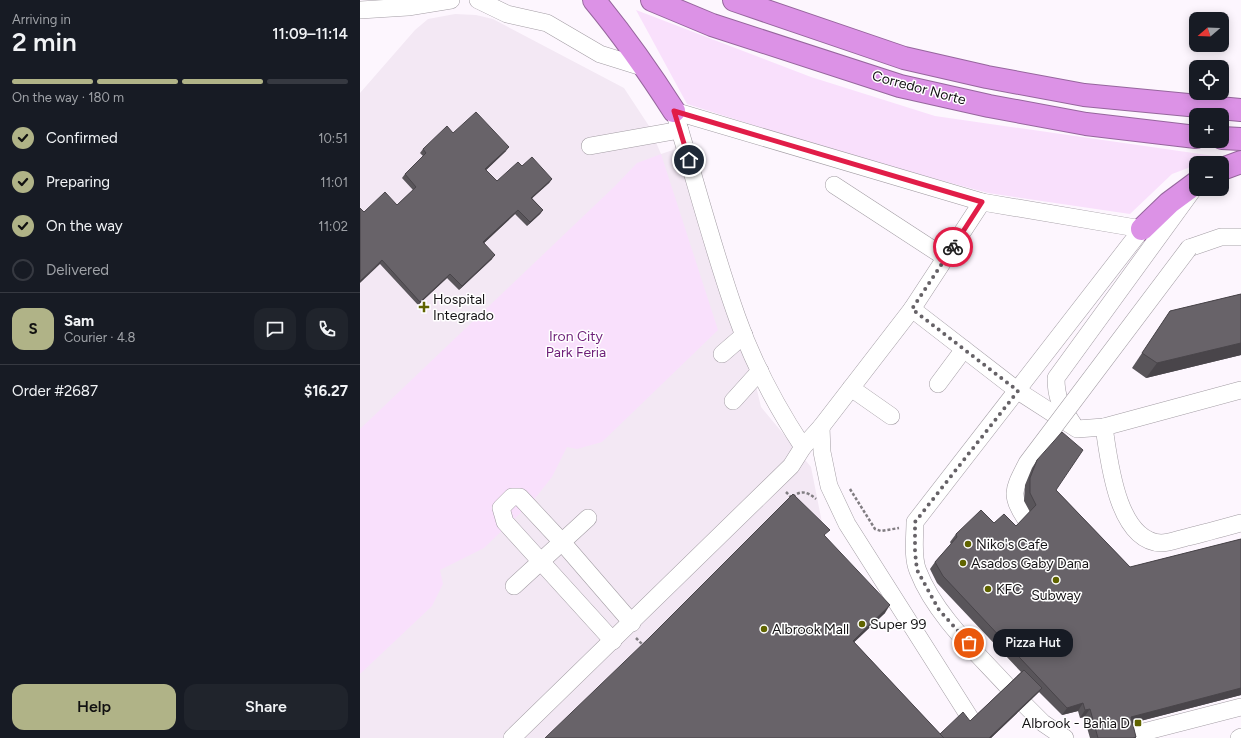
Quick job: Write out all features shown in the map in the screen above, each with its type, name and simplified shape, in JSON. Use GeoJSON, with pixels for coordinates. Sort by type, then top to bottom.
{"type":"FeatureCollection","features":[{"type":"Feature","properties":{"kind":"highway"},"geometry":{"type":"LineString","coordinates":[[594,0],[648,69],[677,120]]}},
{"type":"Feature","properties":{"kind":"highway","name":"Corredor Norte"},"geometry":{"type":"LineString","coordinates":[[652,0],[712,25],[900,86],[989,106],[1086,124],[1189,136]]}},
{"type":"Feature","properties":{"kind":"highway","name":"Corredor Norte"},"geometry":{"type":"LineString","coordinates":[[734,0],[904,58],[987,77],[1084,95],[1241,110]]}},
{"type":"Feature","properties":{"kind":"highway"},"geometry":{"type":"LineString","coordinates":[[1229,138],[1241,139]]}},
{"type":"Feature","properties":{"kind":"highway"},"geometry":{"type":"LineString","coordinates":[[1229,167],[1241,162]]}},
{"type":"Feature","properties":{"kind":"highway"},"geometry":{"type":"LineString","coordinates":[[1142,230],[1169,203],[1189,190]]}},
{"type":"Feature","properties":{"kind":"street"},"geometry":{"type":"LineString","coordinates":[[360,10],[408,7],[451,0]]}},
{"type":"Feature","properties":{"kind":"street"},"geometry":{"type":"LineString","coordinates":[[478,0],[507,14],[547,23],[600,54],[648,69]]}},
{"type":"Feature","properties":{"kind":"street"},"geometry":{"type":"LineString","coordinates":[[677,120],[744,335],[760,372],[781,414],[803,447]]}},
{"type":"Feature","properties":{"kind":"street"},"geometry":{"type":"LineString","coordinates":[[590,146],[677,120],[982,202],[1142,230],[915,522],[915,552],[917,570],[939,610],[1008,687]]}},
{"type":"Feature","properties":{"kind":"street"},"geometry":{"type":"LineString","coordinates":[[834,185],[946,258]]}},
{"type":"Feature","properties":{"kind":"street"},"geometry":{"type":"LineString","coordinates":[[1077,429],[1059,402],[1056,394],[1056,378],[1189,195]]}},
{"type":"Feature","properties":{"kind":"street"},"geometry":{"type":"LineString","coordinates":[[512,738],[791,466],[803,447],[821,427],[912,309],[982,202]]}},
{"type":"Feature","properties":{"kind":"street"},"geometry":{"type":"LineString","coordinates":[[1025,518],[1016,503],[1014,493],[1027,463],[1189,248],[1221,237],[1241,238]]}},
{"type":"Feature","properties":{"kind":"street"},"geometry":{"type":"LineString","coordinates":[[912,309],[1018,391],[1077,429],[1104,428],[1241,390]]}},
{"type":"Feature","properties":{"kind":"street"},"geometry":{"type":"LineString","coordinates":[[722,354],[744,335]]}},
{"type":"Feature","properties":{"kind":"street"},"geometry":{"type":"LineString","coordinates":[[938,384],[964,349]]}},
{"type":"Feature","properties":{"kind":"street"},"geometry":{"type":"LineString","coordinates":[[733,401],[760,372]]}},
{"type":"Feature","properties":{"kind":"street"},"geometry":{"type":"LineString","coordinates":[[851,388],[891,416]]}},
{"type":"Feature","properties":{"kind":"street"},"geometry":{"type":"LineString","coordinates":[[821,427],[822,452],[829,486],[847,524],[972,721]]}},
{"type":"Feature","properties":{"kind":"street"},"geometry":{"type":"LineString","coordinates":[[1104,428],[1114,486],[1118,498],[1139,533],[1148,540],[1161,543],[1241,523]]}},
{"type":"Feature","properties":{"kind":"street"},"geometry":{"type":"LineString","coordinates":[[613,641],[505,522],[501,508],[512,497],[520,497],[562,542],[632,622]]}},
{"type":"Feature","properties":{"kind":"street"},"geometry":{"type":"LineString","coordinates":[[514,586],[588,518]]}},
{"type":"Feature","properties":{"kind":"street"},"geometry":{"type":"LineString","coordinates":[[1025,705],[1043,723],[1065,738]]}},
{"type":"Feature","properties":{"kind":"street"},"geometry":{"type":"LineString","coordinates":[[1106,738],[1128,736],[1241,707]]}},
{"type":"Feature","properties":{"kind":"path"},"geometry":{"type":"LineString","coordinates":[[834,497],[849,488],[875,529],[882,531],[915,522]]}},
{"type":"Feature","properties":{"kind":"shaded area","name":"Albrook Mall"},"geometry":{"type":"Polygon","coordinates":[[[455,14],[476,15],[493,19],[624,88],[649,126],[661,154],[685,146],[744,335],[761,407],[811,467],[825,538],[820,542],[886,612],[847,649],[931,738],[360,738],[360,93],[415,30],[428,19],[455,14]]]}},
{"type":"Feature","properties":{"kind":"green space"},"geometry":{"type":"Polygon","coordinates":[[[636,10],[811,77],[935,116],[1214,156],[1189,156],[1189,168],[1172,174],[1130,214],[988,193],[850,156],[687,104],[636,10]]]}},
{"type":"Feature","properties":{"kind":"green space","name":"Iron City Park Feria"},"geometry":{"type":"Polygon","coordinates":[[[661,154],[718,330],[602,442],[577,449],[567,447],[552,477],[532,502],[484,548],[440,570],[443,584],[432,606],[360,674],[360,429],[615,186],[637,163],[661,154]]]}},
{"type":"Feature","properties":{"kind":"building"},"geometry":{"type":"Polygon","coordinates":[[[476,112],[509,147],[485,169],[497,181],[518,162],[522,166],[532,157],[552,179],[531,198],[543,210],[530,222],[518,210],[483,242],[495,255],[462,286],[450,274],[420,302],[382,260],[360,281],[360,208],[364,212],[385,192],[397,205],[416,187],[405,174],[426,153],[423,149],[447,126],[453,133],[476,112]]]}},
{"type":"Feature","properties":{"kind":"building"},"geometry":{"type":"Polygon","coordinates":[[[1241,294],[1241,343],[1157,363],[1142,353],[1170,311],[1241,294]]]}},
{"type":"Feature","properties":{"kind":"building"},"geometry":{"type":"Polygon","coordinates":[[[1062,432],[1083,450],[1056,490],[1130,567],[1241,539],[1241,688],[1131,717],[1136,737],[1133,738],[1098,738],[1090,709],[1085,710],[1083,703],[1067,708],[943,576],[935,562],[957,537],[956,534],[981,510],[994,523],[1004,514],[1016,526],[1036,505],[1030,493],[1030,478],[1037,460],[1062,432]]]}},
{"type":"Feature","properties":{"kind":"building","name":"Albrook Mall"},"geometry":{"type":"Polygon","coordinates":[[[793,494],[830,530],[824,535],[890,605],[853,641],[944,738],[545,738],[649,638],[793,494]]]}},
{"type":"Feature","properties":{"kind":"building"},"geometry":{"type":"Polygon","coordinates":[[[1024,670],[1042,688],[989,738],[944,738],[940,734],[963,712],[970,721],[1024,670]]]}},
{"type":"Feature","properties":{"kind":"way so far"},"geometry":{"type":"LineString","coordinates":[[953,247],[912,309],[1018,391],[915,522],[915,552],[917,570],[939,610],[969,643]]}},
{"type":"Feature","properties":{"kind":"place","name":"Hospital Integrado"},"geometry":{"type":"Point","coordinates":[424,307]}},
{"type":"Feature","properties":{"kind":"place","name":"Niko's Cafe"},"geometry":{"type":"Point","coordinates":[968,544]}},
{"type":"Feature","properties":{"kind":"place","name":"Asados Gaby Dana"},"geometry":{"type":"Point","coordinates":[963,563]}},
{"type":"Feature","properties":{"kind":"place","name":"Subway"},"geometry":{"type":"Point","coordinates":[1056,580]}},
{"type":"Feature","properties":{"kind":"place","name":"KFC"},"geometry":{"type":"Point","coordinates":[988,589]}},
{"type":"Feature","properties":{"kind":"place","name":"Super 99"},"geometry":{"type":"Point","coordinates":[862,624]}},
{"type":"Feature","properties":{"kind":"place","name":"Albrook Mall"},"geometry":{"type":"Point","coordinates":[764,629]}},
{"type":"Feature","properties":{"kind":"place","name":"Pizza Hut"},"geometry":{"type":"Point","coordinates":[969,643]}},
{"type":"Feature","properties":{"kind":"place","name":"Albrook - Bahia D"},"geometry":{"type":"Point","coordinates":[1138,723]}},
{"type":"Feature","properties":{"kind":"route"},"geometry":{"type":"LineString","coordinates":[[689,160],[674,111],[982,202],[953,247]]}}]}
